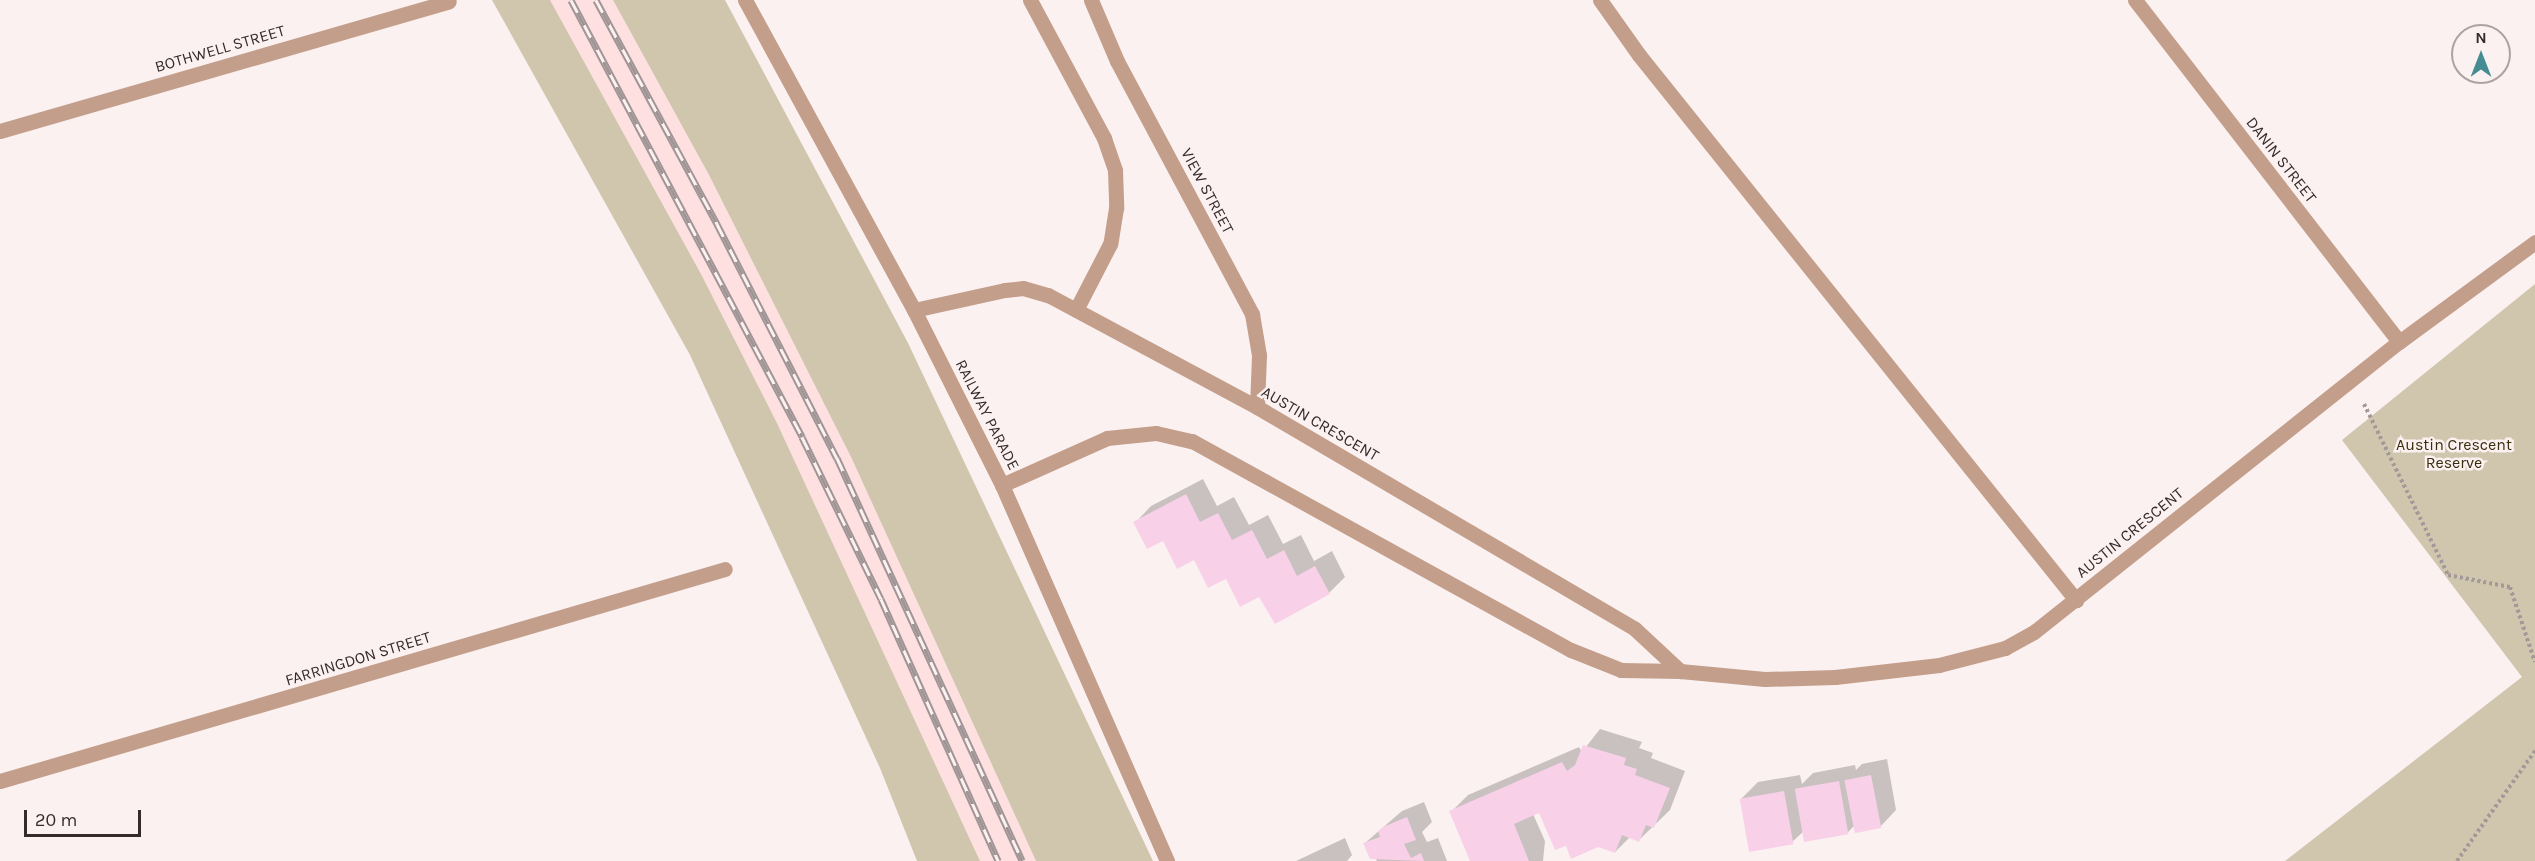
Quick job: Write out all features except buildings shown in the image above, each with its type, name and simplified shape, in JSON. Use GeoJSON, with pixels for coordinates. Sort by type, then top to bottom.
{"type":"FeatureCollection","features":[{"type":"Feature","properties":{"kind":"street","name":"RAILWAY PARADE"},"geometry":{"type":"LineString","coordinates":[[745,0],[914,310],[1002,485],[1167,861]]}},
{"type":"Feature","properties":{"kind":"street"},"geometry":{"type":"LineString","coordinates":[[1030,0],[1104,138],[1115,170],[1116,208],[1110,244],[1076,310]]}},
{"type":"Feature","properties":{"kind":"street","name":"VIEW STREET"},"geometry":{"type":"LineString","coordinates":[[1091,0],[1117,61],[1252,314],[1259,355],[1257,407]]}},
{"type":"Feature","properties":{"kind":"street"},"geometry":{"type":"LineString","coordinates":[[1600,0],[1654,74],[2076,600]]}},
{"type":"Feature","properties":{"kind":"street","name":"DANIN STREET"},"geometry":{"type":"LineString","coordinates":[[2135,0],[2399,342]]}},
{"type":"Feature","properties":{"kind":"street","name":"BOTHWELL STREET"},"geometry":{"type":"LineString","coordinates":[[0,131],[449,1]]}},
{"type":"Feature","properties":{"kind":"street","name":"AUSTIN CRESCENT"},"geometry":{"type":"LineString","coordinates":[[1002,485],[1107,438],[1156,433],[1192,441],[1571,650],[1621,670],[1680,671],[1735,679],[1775,679],[1845,676],[1939,665],[2005,648],[2034,632],[2399,342],[2535,242]]}},
{"type":"Feature","properties":{"kind":"street","name":"AUSTIN CRESCENT"},"geometry":{"type":"LineString","coordinates":[[914,310],[1023,288],[1038,290],[1257,407],[1635,629],[1680,671]]}},
{"type":"Feature","properties":{"kind":"street","name":"FARRINGDON STREET"},"geometry":{"type":"LineString","coordinates":[[0,781],[725,569]]}},
{"type":"Feature","properties":{"kind":"path"},"geometry":{"type":"LineString","coordinates":[[2352,379],[2448,575],[2510,587],[2535,662]]}},
{"type":"Feature","properties":{"kind":"path"},"geometry":{"type":"LineString","coordinates":[[2457,861],[2535,751]]}},
{"type":"Feature","properties":{"kind":"shaded area"},"geometry":{"type":"Polygon","coordinates":[[[550,0],[613,0],[709,175],[851,457],[1036,861],[980,861],[776,421],[701,274],[550,0]]]}},
{"type":"Feature","properties":{"kind":"green space"},"geometry":{"type":"Polygon","coordinates":[[[492,0],[550,0],[701,274],[776,421],[980,861],[917,861],[880,768],[690,355],[492,0]]]}},
{"type":"Feature","properties":{"kind":"green space"},"geometry":{"type":"Polygon","coordinates":[[[613,0],[725,0],[908,343],[1153,861],[1036,861],[851,457],[709,175],[613,0]]]}},
{"type":"Feature","properties":{"kind":"green space","name":"Austin Crescent Reserve"},"geometry":{"type":"Polygon","coordinates":[[[2535,284],[2535,861],[2285,861],[2522,677],[2342,440],[2535,284]]]}},
{"type":"Feature","properties":{"kind":"railway"},"geometry":{"type":"LineString","coordinates":[[571,0],[802,437],[881,599],[998,861]]}},
{"type":"Feature","properties":{"kind":"railway"},"geometry":{"type":"LineString","coordinates":[[596,0],[717,224],[837,458],[1022,861]]}}]}
